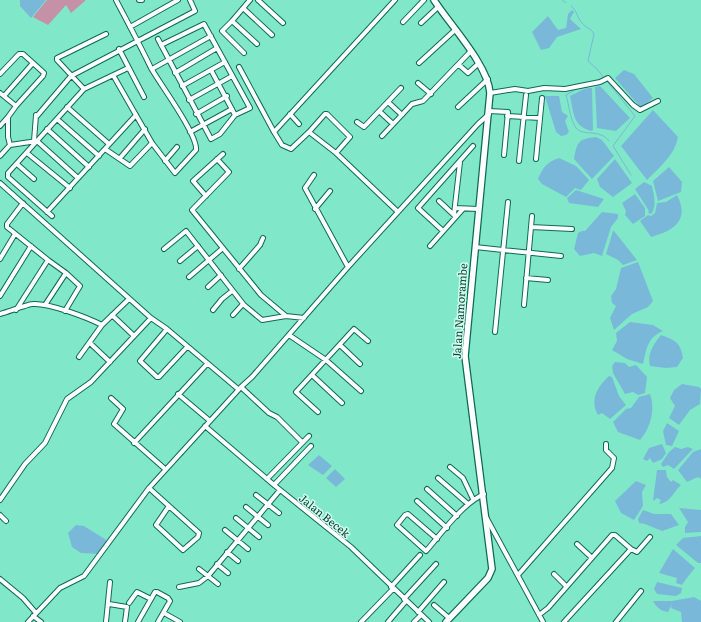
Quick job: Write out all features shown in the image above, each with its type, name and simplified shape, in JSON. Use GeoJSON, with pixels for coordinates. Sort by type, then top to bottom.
{"type":"FeatureCollection","features":[{"type":"Feature","properties":{"kind":"main road","name":"Jalan Namorambe"},"geometry":{"type":"LineString","coordinates":[[434,0],[479,63],[488,79],[490,93],[473,255],[465,356],[493,566],[491,573],[447,620]]}},
{"type":"Feature","properties":{"kind":"street"},"geometry":{"type":"LineString","coordinates":[[113,75],[152,143],[175,173],[196,150],[190,132],[152,68],[116,0]]}},
{"type":"Feature","properties":{"kind":"street"},"geometry":{"type":"LineString","coordinates":[[130,27],[178,0]]}},
{"type":"Feature","properties":{"kind":"street"},"geometry":{"type":"LineString","coordinates":[[35,141],[37,116],[70,74],[195,11],[190,0]]}},
{"type":"Feature","properties":{"kind":"street"},"geometry":{"type":"LineString","coordinates":[[244,53],[222,31],[250,0]]}},
{"type":"Feature","properties":{"kind":"street"},"geometry":{"type":"LineString","coordinates":[[258,0],[283,23]]}},
{"type":"Feature","properties":{"kind":"street"},"geometry":{"type":"LineString","coordinates":[[274,132],[395,0]]}},
{"type":"Feature","properties":{"kind":"street"},"geometry":{"type":"LineString","coordinates":[[403,22],[424,0]]}},
{"type":"Feature","properties":{"kind":"street"},"geometry":{"type":"LineString","coordinates":[[421,23],[438,6]]}},
{"type":"Feature","properties":{"kind":"street"},"geometry":{"type":"LineString","coordinates":[[243,8],[272,35]]}},
{"type":"Feature","properties":{"kind":"street"},"geometry":{"type":"LineString","coordinates":[[232,21],[257,44]]}},
{"type":"Feature","properties":{"kind":"street"},"geometry":{"type":"LineString","coordinates":[[158,39],[168,60],[196,114],[212,139],[220,134],[235,115],[250,108],[205,25],[202,24],[161,45]]}},
{"type":"Feature","properties":{"kind":"street"},"geometry":{"type":"LineString","coordinates":[[420,63],[455,30]]}},
{"type":"Feature","properties":{"kind":"street"},"geometry":{"type":"LineString","coordinates":[[84,89],[57,60],[58,57],[106,34]]}},
{"type":"Feature","properties":{"kind":"street"},"geometry":{"type":"LineString","coordinates":[[152,68],[211,36]]}},
{"type":"Feature","properties":{"kind":"street"},"geometry":{"type":"LineString","coordinates":[[175,73],[217,48]]}},
{"type":"Feature","properties":{"kind":"street"},"geometry":{"type":"LineString","coordinates":[[119,49],[144,97]]}},
{"type":"Feature","properties":{"kind":"street"},"geometry":{"type":"LineString","coordinates":[[382,136],[415,102],[422,102],[431,94],[470,52]]}},
{"type":"Feature","properties":{"kind":"street"},"geometry":{"type":"LineString","coordinates":[[0,74],[19,54],[23,54],[44,75],[0,126]]}},
{"type":"Feature","properties":{"kind":"street"},"geometry":{"type":"LineString","coordinates":[[182,86],[225,62]]}},
{"type":"Feature","properties":{"kind":"street"},"geometry":{"type":"LineString","coordinates":[[4,96],[33,63]]}},
{"type":"Feature","properties":{"kind":"street"},"geometry":{"type":"LineString","coordinates":[[459,65],[468,73],[479,63]]}},
{"type":"Feature","properties":{"kind":"street"},"geometry":{"type":"LineString","coordinates":[[239,67],[282,145],[289,150],[292,148],[325,114],[328,114],[350,136],[336,153]]}},
{"type":"Feature","properties":{"kind":"street"},"geometry":{"type":"LineString","coordinates":[[52,216],[8,177],[8,173],[27,153],[35,141],[84,89],[128,68]]}},
{"type":"Feature","properties":{"kind":"street"},"geometry":{"type":"LineString","coordinates":[[211,70],[227,96],[235,115]]}},
{"type":"Feature","properties":{"kind":"street"},"geometry":{"type":"LineString","coordinates":[[189,100],[218,82],[232,76]]}},
{"type":"Feature","properties":{"kind":"street"},"geometry":{"type":"LineString","coordinates":[[458,107],[488,79]]}},
{"type":"Feature","properties":{"kind":"street"},"geometry":{"type":"LineString","coordinates":[[490,93],[515,89],[528,91],[544,88],[565,89],[610,79],[640,110],[658,101]]}},
{"type":"Feature","properties":{"kind":"street"},"geometry":{"type":"LineString","coordinates":[[418,83],[431,94]]}},
{"type":"Feature","properties":{"kind":"street"},"geometry":{"type":"LineString","coordinates":[[357,122],[364,127],[401,88]]}},
{"type":"Feature","properties":{"kind":"street"},"geometry":{"type":"LineString","coordinates":[[0,93],[16,106]]}},
{"type":"Feature","properties":{"kind":"street"},"geometry":{"type":"LineString","coordinates":[[196,114],[227,96]]}},
{"type":"Feature","properties":{"kind":"street"},"geometry":{"type":"LineString","coordinates":[[519,161],[526,96]]}},
{"type":"Feature","properties":{"kind":"street"},"geometry":{"type":"LineString","coordinates":[[536,159],[542,98]]}},
{"type":"Feature","properties":{"kind":"street"},"geometry":{"type":"LineString","coordinates":[[388,102],[402,115]]}},
{"type":"Feature","properties":{"kind":"street"},"geometry":{"type":"LineString","coordinates":[[67,107],[109,144]]}},
{"type":"Feature","properties":{"kind":"street"},"geometry":{"type":"LineString","coordinates":[[190,132],[232,109]]}},
{"type":"Feature","properties":{"kind":"street"},"geometry":{"type":"LineString","coordinates":[[379,111],[393,124]]}},
{"type":"Feature","properties":{"kind":"street"},"geometry":{"type":"LineString","coordinates":[[28,622],[62,586],[84,576],[149,488],[165,469],[239,388],[252,377],[348,267],[489,113],[508,112],[504,155]]}},
{"type":"Feature","properties":{"kind":"street"},"geometry":{"type":"LineString","coordinates":[[290,114],[299,124]]}},
{"type":"Feature","properties":{"kind":"street"},"geometry":{"type":"LineString","coordinates":[[47,212],[136,115]]}},
{"type":"Feature","properties":{"kind":"street"},"geometry":{"type":"LineString","coordinates":[[507,116],[540,118]]}},
{"type":"Feature","properties":{"kind":"street"},"geometry":{"type":"LineString","coordinates":[[8,117],[8,137],[10,145]]}},
{"type":"Feature","properties":{"kind":"street"},"geometry":{"type":"LineString","coordinates":[[57,119],[99,156]]}},
{"type":"Feature","properties":{"kind":"street"},"geometry":{"type":"LineString","coordinates":[[47,129],[89,167]]}},
{"type":"Feature","properties":{"kind":"street"},"geometry":{"type":"LineString","coordinates":[[120,158],[145,129]]}},
{"type":"Feature","properties":{"kind":"street"},"geometry":{"type":"LineString","coordinates":[[309,132],[336,153],[398,212]]}},
{"type":"Feature","properties":{"kind":"street"},"geometry":{"type":"LineString","coordinates":[[0,156],[10,145],[35,141],[78,178]]}},
{"type":"Feature","properties":{"kind":"street"},"geometry":{"type":"LineString","coordinates":[[105,149],[131,166],[152,143]]}},
{"type":"Feature","properties":{"kind":"street"},"geometry":{"type":"LineString","coordinates":[[443,231],[418,208],[473,146]]}},
{"type":"Feature","properties":{"kind":"street"},"geometry":{"type":"LineString","coordinates":[[165,161],[177,147]]}},
{"type":"Feature","properties":{"kind":"street"},"geometry":{"type":"LineString","coordinates":[[27,153],[70,188]]}},
{"type":"Feature","properties":{"kind":"street"},"geometry":{"type":"LineString","coordinates":[[206,196],[193,181],[223,154]]}},
{"type":"Feature","properties":{"kind":"street"},"geometry":{"type":"LineString","coordinates":[[217,159],[229,172],[192,210],[263,298],[286,316]]}},
{"type":"Feature","properties":{"kind":"street"},"geometry":{"type":"LineString","coordinates":[[455,215],[460,162]]}},
{"type":"Feature","properties":{"kind":"street"},"geometry":{"type":"LineString","coordinates":[[17,164],[34,179]]}},
{"type":"Feature","properties":{"kind":"street"},"geometry":{"type":"LineString","coordinates":[[314,175],[305,187],[315,209],[348,267]]}},
{"type":"Feature","properties":{"kind":"street"},"geometry":{"type":"LineString","coordinates":[[0,183],[151,318],[167,329],[207,364],[264,409],[277,416],[302,442]]}},
{"type":"Feature","properties":{"kind":"street"},"geometry":{"type":"LineString","coordinates":[[315,209],[330,191]]}},
{"type":"Feature","properties":{"kind":"street"},"geometry":{"type":"LineString","coordinates":[[439,201],[455,215]]}},
{"type":"Feature","properties":{"kind":"street"},"geometry":{"type":"LineString","coordinates":[[495,332],[508,202]]}},
{"type":"Feature","properties":{"kind":"street"},"geometry":{"type":"LineString","coordinates":[[23,203],[6,226],[66,273],[80,286],[65,311]]}},
{"type":"Feature","properties":{"kind":"street"},"geometry":{"type":"LineString","coordinates":[[455,208],[479,209]]}},
{"type":"Feature","properties":{"kind":"street"},"geometry":{"type":"LineString","coordinates":[[430,246],[455,215],[463,209]]}},
{"type":"Feature","properties":{"kind":"street"},"geometry":{"type":"LineString","coordinates":[[524,305],[532,216]]}},
{"type":"Feature","properties":{"kind":"street"},"geometry":{"type":"LineString","coordinates":[[531,227],[572,229]]}},
{"type":"Feature","properties":{"kind":"street"},"geometry":{"type":"LineString","coordinates":[[164,249],[184,231],[198,246],[243,304],[263,321],[286,316],[304,318]]}},
{"type":"Feature","properties":{"kind":"street"},"geometry":{"type":"LineString","coordinates":[[0,259],[15,234]]}},
{"type":"Feature","properties":{"kind":"street"},"geometry":{"type":"LineString","coordinates":[[240,269],[260,245],[263,238]]}},
{"type":"Feature","properties":{"kind":"street"},"geometry":{"type":"LineString","coordinates":[[0,296],[31,246]]}},
{"type":"Feature","properties":{"kind":"street"},"geometry":{"type":"LineString","coordinates":[[180,262],[198,246]]}},
{"type":"Feature","properties":{"kind":"street"},"geometry":{"type":"LineString","coordinates":[[475,247],[560,256]]}},
{"type":"Feature","properties":{"kind":"street"},"geometry":{"type":"LineString","coordinates":[[189,277],[223,248]]}},
{"type":"Feature","properties":{"kind":"street"},"geometry":{"type":"LineString","coordinates":[[16,310],[48,260]]}},
{"type":"Feature","properties":{"kind":"street"},"geometry":{"type":"LineString","coordinates":[[45,305],[66,273]]}},
{"type":"Feature","properties":{"kind":"street"},"geometry":{"type":"LineString","coordinates":[[208,287],[220,275]]}},
{"type":"Feature","properties":{"kind":"street"},"geometry":{"type":"LineString","coordinates":[[526,278],[548,280]]}},
{"type":"Feature","properties":{"kind":"street"},"geometry":{"type":"LineString","coordinates":[[214,310],[222,299],[232,291]]}},
{"type":"Feature","properties":{"kind":"street"},"geometry":{"type":"LineString","coordinates":[[80,357],[102,325],[130,299]]}},
{"type":"Feature","properties":{"kind":"street"},"geometry":{"type":"LineString","coordinates":[[0,314],[16,310],[31,303],[77,313],[102,325]]}},
{"type":"Feature","properties":{"kind":"street"},"geometry":{"type":"LineString","coordinates":[[233,315],[243,304]]}},
{"type":"Feature","properties":{"kind":"street"},"geometry":{"type":"LineString","coordinates":[[112,315],[134,336]]}},
{"type":"Feature","properties":{"kind":"street"},"geometry":{"type":"LineString","coordinates":[[0,500],[25,464],[45,443],[67,399],[89,383],[151,318]]}},
{"type":"Feature","properties":{"kind":"street"},"geometry":{"type":"LineString","coordinates":[[167,329],[140,361],[157,377],[159,377],[187,347]]}},
{"type":"Feature","properties":{"kind":"street"},"geometry":{"type":"LineString","coordinates":[[318,412],[296,393],[354,329],[368,341]]}},
{"type":"Feature","properties":{"kind":"street"},"geometry":{"type":"LineString","coordinates":[[289,335],[326,360],[361,391]]}},
{"type":"Feature","properties":{"kind":"street"},"geometry":{"type":"LineString","coordinates":[[90,343],[110,362]]}},
{"type":"Feature","properties":{"kind":"street"},"geometry":{"type":"LineString","coordinates":[[340,345],[360,364]]}},
{"type":"Feature","properties":{"kind":"street"},"geometry":{"type":"LineString","coordinates":[[134,443],[207,364]]}},
{"type":"Feature","properties":{"kind":"street"},"geometry":{"type":"LineString","coordinates":[[312,375],[342,403]]}},
{"type":"Feature","properties":{"kind":"street"},"geometry":{"type":"LineString","coordinates":[[178,394],[210,421]]}},
{"type":"Feature","properties":{"kind":"street"},"geometry":{"type":"LineString","coordinates":[[111,398],[123,409],[114,424],[165,469]]}},
{"type":"Feature","properties":{"kind":"street","name":"Jalan Becek"},"geometry":{"type":"LineString","coordinates":[[205,426],[280,490],[351,547],[429,622]]}},
{"type":"Feature","properties":{"kind":"street"},"geometry":{"type":"LineString","coordinates":[[267,479],[309,436]]}},
{"type":"Feature","properties":{"kind":"street"},"geometry":{"type":"LineString","coordinates":[[518,575],[612,468],[614,458],[606,450],[606,444]]}},
{"type":"Feature","properties":{"kind":"street"},"geometry":{"type":"LineString","coordinates":[[274,485],[311,446]]}},
{"type":"Feature","properties":{"kind":"street"},"geometry":{"type":"LineString","coordinates":[[450,467],[463,478],[474,499]]}},
{"type":"Feature","properties":{"kind":"street"},"geometry":{"type":"LineString","coordinates":[[438,478],[468,504]]}},
{"type":"Feature","properties":{"kind":"street"},"geometry":{"type":"LineString","coordinates":[[149,488],[170,506],[199,535],[183,550],[156,525],[170,506]]}},
{"type":"Feature","properties":{"kind":"street"},"geometry":{"type":"LineString","coordinates":[[427,489],[457,516]]}},
{"type":"Feature","properties":{"kind":"street"},"geometry":{"type":"LineString","coordinates":[[179,587],[199,583],[208,576],[247,527],[280,490]]}},
{"type":"Feature","properties":{"kind":"street"},"geometry":{"type":"LineString","coordinates":[[437,539],[408,514],[405,515],[397,525],[426,551],[437,539],[447,528],[468,504],[484,494]]}},
{"type":"Feature","properties":{"kind":"street"},"geometry":{"type":"LineString","coordinates":[[256,495],[279,513]]}},
{"type":"Feature","properties":{"kind":"street"},"geometry":{"type":"LineString","coordinates":[[417,501],[447,528]]}},
{"type":"Feature","properties":{"kind":"street"},"geometry":{"type":"LineString","coordinates":[[246,507],[268,525]]}},
{"type":"Feature","properties":{"kind":"street"},"geometry":{"type":"LineString","coordinates":[[0,515],[6,521]]}},
{"type":"Feature","properties":{"kind":"street"},"geometry":{"type":"LineString","coordinates":[[486,517],[543,622]]}},
{"type":"Feature","properties":{"kind":"street"},"geometry":{"type":"LineString","coordinates":[[236,518],[259,537]]}},
{"type":"Feature","properties":{"kind":"street"},"geometry":{"type":"LineString","coordinates":[[225,530],[248,550]]}},
{"type":"Feature","properties":{"kind":"street"},"geometry":{"type":"LineString","coordinates":[[539,615],[548,608],[591,557],[614,534],[631,549],[638,552],[650,537]]}},
{"type":"Feature","properties":{"kind":"street"},"geometry":{"type":"LineString","coordinates":[[577,544],[591,557]]}},
{"type":"Feature","properties":{"kind":"street"},"geometry":{"type":"LineString","coordinates":[[564,622],[631,549]]}},
{"type":"Feature","properties":{"kind":"street"},"geometry":{"type":"LineString","coordinates":[[227,552],[238,561]]}},
{"type":"Feature","properties":{"kind":"street"},"geometry":{"type":"LineString","coordinates":[[361,622],[420,555]]}},
{"type":"Feature","properties":{"kind":"street"},"geometry":{"type":"LineString","coordinates":[[217,564],[228,573]]}},
{"type":"Feature","properties":{"kind":"street"},"geometry":{"type":"LineString","coordinates":[[388,622],[436,564]]}},
{"type":"Feature","properties":{"kind":"street"},"geometry":{"type":"LineString","coordinates":[[199,569],[218,584]]}},
{"type":"Feature","properties":{"kind":"street"},"geometry":{"type":"LineString","coordinates":[[554,574],[566,586]]}},
{"type":"Feature","properties":{"kind":"street"},"geometry":{"type":"LineString","coordinates":[[0,579],[23,598],[41,622]]}},
{"type":"Feature","properties":{"kind":"street"},"geometry":{"type":"LineString","coordinates":[[106,622],[110,582]]}},
{"type":"Feature","properties":{"kind":"street"},"geometry":{"type":"LineString","coordinates":[[414,622],[419,613],[444,582]]}},
{"type":"Feature","properties":{"kind":"street"},"geometry":{"type":"LineString","coordinates":[[616,622],[641,591]]}},
{"type":"Feature","properties":{"kind":"street"},"geometry":{"type":"LineString","coordinates":[[129,603],[137,592],[151,599]]}},
{"type":"Feature","properties":{"kind":"street"},"geometry":{"type":"LineString","coordinates":[[138,622],[155,592],[170,599],[158,622]]}},
{"type":"Feature","properties":{"kind":"street"},"geometry":{"type":"LineString","coordinates":[[109,604],[127,607],[125,622]]}},
{"type":"Feature","properties":{"kind":"street"},"geometry":{"type":"LineString","coordinates":[[434,605],[447,620]]}},
{"type":"Feature","properties":{"kind":"street"},"geometry":{"type":"LineString","coordinates":[[164,613],[180,622]]}},
{"type":"Feature","properties":{"kind":"shaded area"},"geometry":{"type":"Polygon","coordinates":[[[47,0],[85,1],[71,13],[66,5],[48,25],[33,17],[47,0]]]}},
{"type":"Feature","properties":{"kind":"water"},"geometry":{"type":"Polygon","coordinates":[[[20,0],[46,0],[31,18],[20,6],[20,0]]]}},
{"type":"Feature","properties":{"kind":"water"},"geometry":{"type":"Polygon","coordinates":[[[572,10],[574,12],[570,19],[581,29],[557,37],[549,48],[541,50],[532,32],[548,16],[558,30],[566,28],[568,14],[572,10]]]}},
{"type":"Feature","properties":{"kind":"water"},"geometry":{"type":"Polygon","coordinates":[[[624,70],[634,74],[653,98],[641,108],[615,78],[624,70]]]}},
{"type":"Feature","properties":{"kind":"water"},"geometry":{"type":"Polygon","coordinates":[[[600,86],[630,118],[616,131],[597,128],[595,87],[600,86]]]}},
{"type":"Feature","properties":{"kind":"water"},"geometry":{"type":"Polygon","coordinates":[[[592,88],[593,130],[591,131],[577,122],[573,113],[570,96],[592,88]]]}},
{"type":"Feature","properties":{"kind":"water"},"geometry":{"type":"Polygon","coordinates":[[[545,96],[559,96],[562,112],[568,116],[565,121],[569,132],[566,135],[561,136],[556,132],[545,96]]]}},
{"type":"Feature","properties":{"kind":"water"},"geometry":{"type":"Polygon","coordinates":[[[653,110],[678,137],[674,150],[647,180],[621,146],[653,110]]]}},
{"type":"Feature","properties":{"kind":"water"},"geometry":{"type":"Polygon","coordinates":[[[596,137],[602,140],[614,156],[592,179],[574,159],[579,142],[596,137]]]}},
{"type":"Feature","properties":{"kind":"water"},"geometry":{"type":"Polygon","coordinates":[[[559,158],[576,166],[589,180],[581,190],[575,188],[566,197],[542,184],[538,179],[542,171],[551,161],[559,158]]]}},
{"type":"Feature","properties":{"kind":"water"},"geometry":{"type":"Polygon","coordinates":[[[615,159],[632,183],[613,197],[600,187],[597,179],[615,159]]]}},
{"type":"Feature","properties":{"kind":"water"},"geometry":{"type":"Polygon","coordinates":[[[669,167],[682,182],[681,192],[658,201],[653,181],[669,167]]]}},
{"type":"Feature","properties":{"kind":"water"},"geometry":{"type":"Polygon","coordinates":[[[644,182],[652,186],[654,208],[651,214],[648,213],[649,211],[635,189],[644,182]]]}},
{"type":"Feature","properties":{"kind":"water"},"geometry":{"type":"Polygon","coordinates":[[[576,190],[604,199],[598,207],[569,203],[567,198],[576,190]]]}},
{"type":"Feature","properties":{"kind":"water"},"geometry":{"type":"Polygon","coordinates":[[[635,194],[645,208],[645,216],[633,224],[625,215],[626,211],[622,203],[635,194]]]}},
{"type":"Feature","properties":{"kind":"water"},"geometry":{"type":"Polygon","coordinates":[[[677,195],[682,211],[681,218],[678,223],[673,228],[651,237],[640,221],[648,215],[651,216],[655,213],[657,203],[666,202],[677,195]]]}},
{"type":"Feature","properties":{"kind":"water"},"geometry":{"type":"Polygon","coordinates":[[[602,212],[618,214],[618,218],[611,227],[602,256],[594,253],[580,256],[574,249],[578,233],[585,231],[602,212]]]}},
{"type":"Feature","properties":{"kind":"water"},"geometry":{"type":"Polygon","coordinates":[[[613,231],[637,260],[623,265],[618,260],[606,254],[613,231]]]}},
{"type":"Feature","properties":{"kind":"water"},"geometry":{"type":"Polygon","coordinates":[[[638,262],[653,301],[648,307],[632,314],[614,330],[610,318],[616,306],[612,303],[611,296],[616,289],[621,268],[638,262]]]}},
{"type":"Feature","properties":{"kind":"water"},"geometry":{"type":"Polygon","coordinates":[[[630,322],[653,325],[663,331],[654,337],[648,344],[643,364],[627,359],[612,350],[617,341],[616,333],[630,322]]]}},
{"type":"Feature","properties":{"kind":"water"},"geometry":{"type":"Polygon","coordinates":[[[661,335],[674,341],[681,349],[683,358],[677,367],[666,368],[650,366],[649,358],[651,350],[661,335]]]}},
{"type":"Feature","properties":{"kind":"water"},"geometry":{"type":"Polygon","coordinates":[[[615,362],[625,363],[629,367],[636,365],[647,377],[645,393],[638,395],[633,392],[625,394],[613,373],[612,366],[615,362]]]}},
{"type":"Feature","properties":{"kind":"water"},"geometry":{"type":"Polygon","coordinates":[[[609,376],[612,377],[619,396],[626,405],[610,419],[602,413],[598,415],[594,404],[598,389],[609,376]]]}},
{"type":"Feature","properties":{"kind":"water"},"geometry":{"type":"Polygon","coordinates":[[[682,384],[699,387],[701,389],[700,404],[690,410],[679,425],[669,418],[675,406],[670,398],[674,390],[682,384]]]}},
{"type":"Feature","properties":{"kind":"water"},"geometry":{"type":"Polygon","coordinates":[[[650,394],[652,400],[651,418],[647,430],[640,440],[618,432],[613,422],[626,409],[631,408],[639,397],[650,394]]]}},
{"type":"Feature","properties":{"kind":"water"},"geometry":{"type":"Polygon","coordinates":[[[667,423],[679,431],[672,446],[666,445],[663,431],[667,423]]]}},
{"type":"Feature","properties":{"kind":"water"},"geometry":{"type":"Polygon","coordinates":[[[662,444],[666,453],[662,459],[653,463],[650,458],[647,461],[643,459],[649,448],[662,444]]]}},
{"type":"Feature","properties":{"kind":"water"},"geometry":{"type":"Polygon","coordinates":[[[675,447],[681,449],[688,447],[693,449],[674,469],[668,465],[663,467],[661,464],[669,452],[675,447]]]}},
{"type":"Feature","properties":{"kind":"water"},"geometry":{"type":"Polygon","coordinates":[[[701,449],[701,479],[698,477],[687,482],[678,470],[693,452],[701,449]]]}},
{"type":"Feature","properties":{"kind":"water"},"geometry":{"type":"Polygon","coordinates":[[[319,455],[332,466],[323,475],[308,465],[319,455]]]}},
{"type":"Feature","properties":{"kind":"water"},"geometry":{"type":"Polygon","coordinates":[[[335,469],[345,479],[336,487],[326,478],[335,469]]]}},
{"type":"Feature","properties":{"kind":"water"},"geometry":{"type":"Polygon","coordinates":[[[657,470],[666,470],[667,477],[671,482],[673,480],[681,485],[669,499],[659,504],[661,500],[657,498],[653,501],[657,470]]]}},
{"type":"Feature","properties":{"kind":"water"},"geometry":{"type":"Polygon","coordinates":[[[636,481],[646,485],[642,492],[643,506],[634,520],[621,513],[615,501],[636,481]]]}},
{"type":"Feature","properties":{"kind":"water"},"geometry":{"type":"Polygon","coordinates":[[[679,508],[701,510],[701,532],[685,533],[685,527],[688,522],[679,508]]]}},
{"type":"Feature","properties":{"kind":"water"},"geometry":{"type":"Polygon","coordinates":[[[643,510],[654,514],[671,514],[679,525],[662,531],[639,523],[638,519],[643,510]]]}},
{"type":"Feature","properties":{"kind":"water"},"geometry":{"type":"Polygon","coordinates":[[[76,525],[84,526],[108,541],[100,554],[81,553],[72,547],[68,533],[76,525]]]}},
{"type":"Feature","properties":{"kind":"water"},"geometry":{"type":"Polygon","coordinates":[[[701,536],[701,563],[698,563],[676,545],[683,538],[701,536]]]}},
{"type":"Feature","properties":{"kind":"water"},"geometry":{"type":"Polygon","coordinates":[[[673,549],[695,568],[682,585],[676,583],[677,578],[659,573],[673,549]]]}},
{"type":"Feature","properties":{"kind":"water"},"geometry":{"type":"Polygon","coordinates":[[[657,582],[682,588],[681,593],[676,596],[657,594],[654,589],[657,582]]]}},
{"type":"Feature","properties":{"kind":"water"},"geometry":{"type":"Polygon","coordinates":[[[694,597],[701,601],[701,622],[682,622],[681,612],[671,608],[672,604],[668,612],[659,609],[653,601],[672,601],[694,597]]]}},
{"type":"Feature","properties":{"kind":"waterway"},"geometry":{"type":"LineString","coordinates":[[562,0],[566,3]]}},
{"type":"Feature","properties":{"kind":"waterway"},"geometry":{"type":"LineString","coordinates":[[571,6],[575,10],[580,21],[594,34],[588,61],[604,78]]}},
{"type":"Feature","properties":{"kind":"waterway"},"geometry":{"type":"LineString","coordinates":[[606,80],[635,116],[613,146],[631,175]]}},
{"type":"Feature","properties":{"kind":"waterway"},"geometry":{"type":"LineString","coordinates":[[575,90],[566,95],[571,116],[576,128],[579,131],[601,135],[609,141]]}}]}
